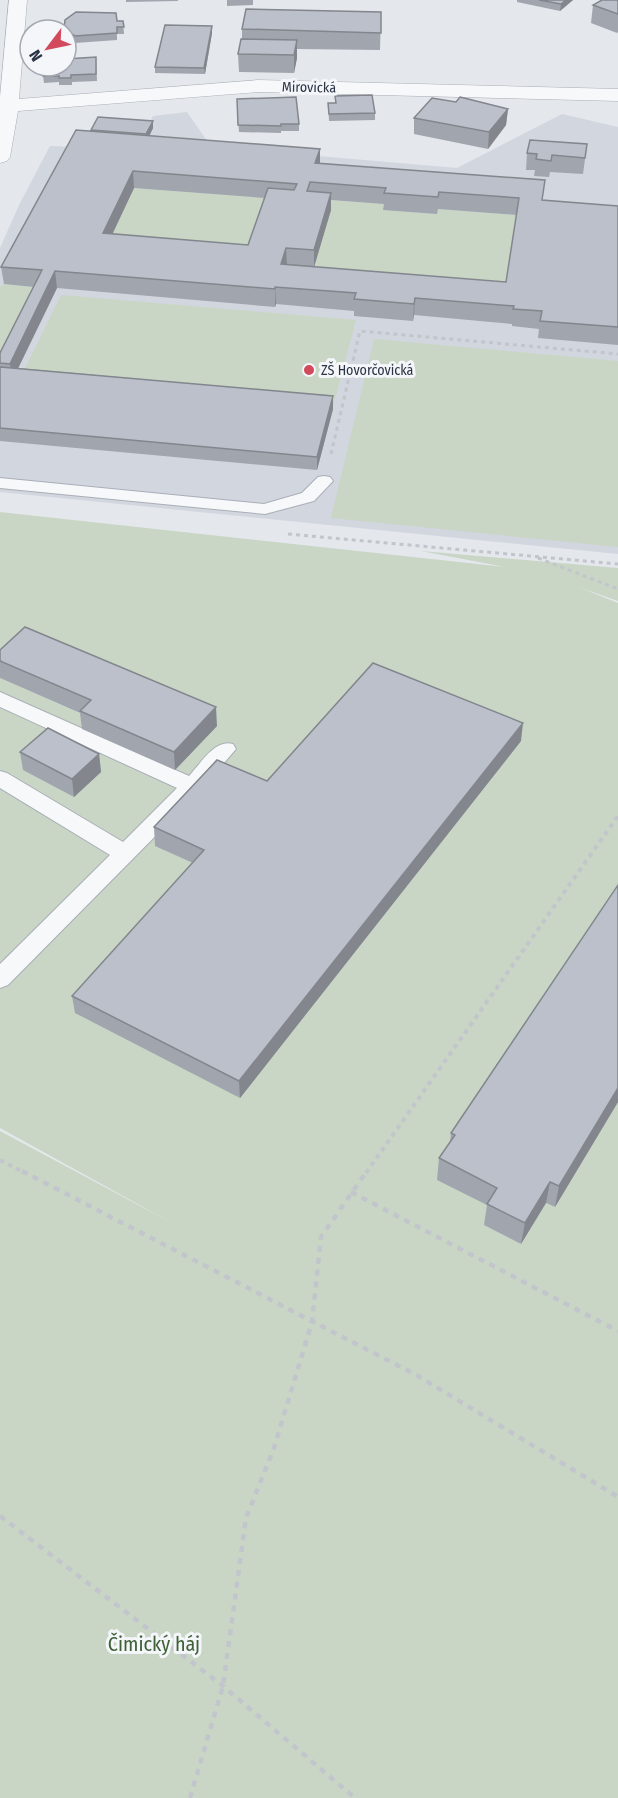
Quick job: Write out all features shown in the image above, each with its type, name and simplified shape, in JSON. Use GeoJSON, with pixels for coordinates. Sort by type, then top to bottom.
{"type":"FeatureCollection","features":[{"type":"Feature","properties":{"kind":"street"},"geometry":{"type":"LineString","coordinates":[[0,157],[3,106],[18,0]]}},
{"type":"Feature","properties":{"kind":"street","name":"Mirovická"},"geometry":{"type":"LineString","coordinates":[[3,106],[258,86],[618,95]]}},
{"type":"Feature","properties":{"kind":"lane"},"geometry":{"type":"LineString","coordinates":[[0,483],[265,509],[308,497],[324,481]]}},
{"type":"Feature","properties":{"kind":"lane"},"geometry":{"type":"LineString","coordinates":[[0,699],[192,786]]}},
{"type":"Feature","properties":{"kind":"lane"},"geometry":{"type":"LineString","coordinates":[[0,979],[226,749]]}},
{"type":"Feature","properties":{"kind":"lane"},"geometry":{"type":"LineString","coordinates":[[0,778],[125,854]]}},
{"type":"Feature","properties":{"kind":"path"},"geometry":{"type":"LineString","coordinates":[[324,481],[360,331],[618,354]]}},
{"type":"Feature","properties":{"kind":"path"},"geometry":{"type":"LineString","coordinates":[[283,533],[618,564]]}},
{"type":"Feature","properties":{"kind":"path"},"geometry":{"type":"LineString","coordinates":[[531,555],[618,589]]}},
{"type":"Feature","properties":{"kind":"path"},"geometry":{"type":"LineString","coordinates":[[190,1798],[223,1686],[246,1518],[274,1448],[312,1322],[321,1237],[618,816]]}},
{"type":"Feature","properties":{"kind":"path"},"geometry":{"type":"LineString","coordinates":[[0,1160],[418,1376],[618,1497]]}},
{"type":"Feature","properties":{"kind":"path"},"geometry":{"type":"LineString","coordinates":[[351,1192],[618,1331]]}},
{"type":"Feature","properties":{"kind":"path"},"geometry":{"type":"LineString","coordinates":[[0,1516],[223,1686],[355,1798]]}},
{"type":"Feature","properties":{"kind":"shaded area","name":"ZŠ Hovorčovická"},"geometry":{"type":"Polygon","coordinates":[[[187,112],[210,145],[215,147],[457,168],[562,114],[618,127],[618,554],[0,492],[0,248],[19,205],[50,146],[77,147],[146,128],[153,116],[187,112]]]}},
{"type":"Feature","properties":{"kind":"green space"},"geometry":{"type":"Polygon","coordinates":[[[134,188],[297,200],[249,262],[105,250],[134,188]]]}},
{"type":"Feature","properties":{"kind":"green space"},"geometry":{"type":"Polygon","coordinates":[[[310,199],[385,204],[384,210],[436,214],[438,209],[518,215],[505,299],[287,265],[310,199]]]}},
{"type":"Feature","properties":{"kind":"green space"},"geometry":{"type":"Polygon","coordinates":[[[4,284],[44,288],[0,376],[0,287],[4,284]]]}},
{"type":"Feature","properties":{"kind":"green space"},"geometry":{"type":"Polygon","coordinates":[[[61,295],[356,320],[333,407],[20,379],[61,295]]]}},
{"type":"Feature","properties":{"kind":"green space"},"geometry":{"type":"Polygon","coordinates":[[[374,339],[618,361],[618,547],[331,518],[374,339]]]}},
{"type":"Feature","properties":{"kind":"green space","name":"Čimický háj"},"geometry":{"type":"Polygon","coordinates":[[[0,512],[505,567],[421,551],[618,568],[618,601],[578,587],[618,603],[618,901],[494,1209],[521,1244],[546,1203],[555,1207],[618,1102],[618,1798],[0,1798],[0,1131],[172,1223],[0,1128],[0,678],[93,719],[217,726],[0,671],[0,512]]]}},
{"type":"Feature","properties":{"kind":"building"},"geometry":{"type":"Polygon","coordinates":[[[539,0],[566,0],[561,4],[539,0]]]}},
{"type":"Feature","properties":{"kind":"building"},"geometry":{"type":"Polygon","coordinates":[[[602,0],[618,0],[618,14],[593,5],[602,0]]]}},
{"type":"Feature","properties":{"kind":"building"},"geometry":{"type":"Polygon","coordinates":[[[246,9],[381,12],[381,33],[242,29],[246,9]]]}},
{"type":"Feature","properties":{"kind":"building"},"geometry":{"type":"Polygon","coordinates":[[[76,12],[116,13],[117,21],[123,21],[124,27],[117,27],[117,33],[78,36],[78,18],[68,18],[76,12]]]}},
{"type":"Feature","properties":{"kind":"building"},"geometry":{"type":"Polygon","coordinates":[[[165,25],[212,26],[204,68],[155,67],[165,25]]]}},
{"type":"Feature","properties":{"kind":"building"},"geometry":{"type":"Polygon","coordinates":[[[241,39],[297,40],[294,55],[238,54],[241,39]]]}},
{"type":"Feature","properties":{"kind":"building"},"geometry":{"type":"Polygon","coordinates":[[[96,57],[96,74],[78,75],[78,58],[96,57]]]}},
{"type":"Feature","properties":{"kind":"building"},"geometry":{"type":"Polygon","coordinates":[[[372,95],[375,113],[329,114],[328,103],[336,103],[335,96],[372,95]]]}},
{"type":"Feature","properties":{"kind":"building"},"geometry":{"type":"Polygon","coordinates":[[[296,97],[299,124],[238,125],[237,99],[296,97]]]}},
{"type":"Feature","properties":{"kind":"building"},"geometry":{"type":"Polygon","coordinates":[[[460,97],[508,109],[489,132],[414,118],[432,98],[456,102],[460,97]]]}},
{"type":"Feature","properties":{"kind":"building"},"geometry":{"type":"Polygon","coordinates":[[[98,117],[153,121],[146,134],[91,130],[98,117]]]}},
{"type":"Feature","properties":{"kind":"building"},"geometry":{"type":"Polygon","coordinates":[[[76,130],[320,149],[315,163],[545,180],[542,200],[618,206],[618,327],[540,321],[542,311],[513,309],[514,306],[415,298],[414,304],[354,299],[356,293],[275,287],[275,289],[55,271],[10,364],[0,363],[0,353],[42,270],[1,267],[76,130]],[[133,171],[103,233],[248,245],[268,188],[294,190],[297,184],[133,171]],[[310,182],[307,191],[331,193],[314,250],[286,248],[281,264],[506,282],[519,198],[439,192],[438,197],[384,193],[386,188],[310,182]]]}},
{"type":"Feature","properties":{"kind":"building"},"geometry":{"type":"Polygon","coordinates":[[[530,140],[587,144],[585,158],[552,155],[551,161],[536,159],[537,154],[527,153],[530,140]]]}},
{"type":"Feature","properties":{"kind":"building"},"geometry":{"type":"Polygon","coordinates":[[[0,367],[333,396],[317,457],[0,428],[0,367]]]}},
{"type":"Feature","properties":{"kind":"building"},"geometry":{"type":"Polygon","coordinates":[[[25,627],[216,707],[174,752],[80,711],[91,700],[0,661],[0,650],[25,627]]]}},
{"type":"Feature","properties":{"kind":"building"},"geometry":{"type":"Polygon","coordinates":[[[373,663],[523,723],[239,1081],[72,996],[204,850],[154,827],[217,760],[267,781],[373,663]]]}},
{"type":"Feature","properties":{"kind":"building"},"geometry":{"type":"Polygon","coordinates":[[[48,728],[99,754],[72,779],[20,752],[48,728]]]}},
{"type":"Feature","properties":{"kind":"building"},"geometry":{"type":"Polygon","coordinates":[[[618,885],[618,1088],[559,1186],[550,1182],[525,1223],[487,1204],[497,1188],[439,1158],[455,1135],[451,1133],[618,885]]]}},
{"type":"Feature","properties":{"kind":"place","name":"ZŠ Hovorčovická"},"geometry":{"type":"Point","coordinates":[309,370]}}]}
